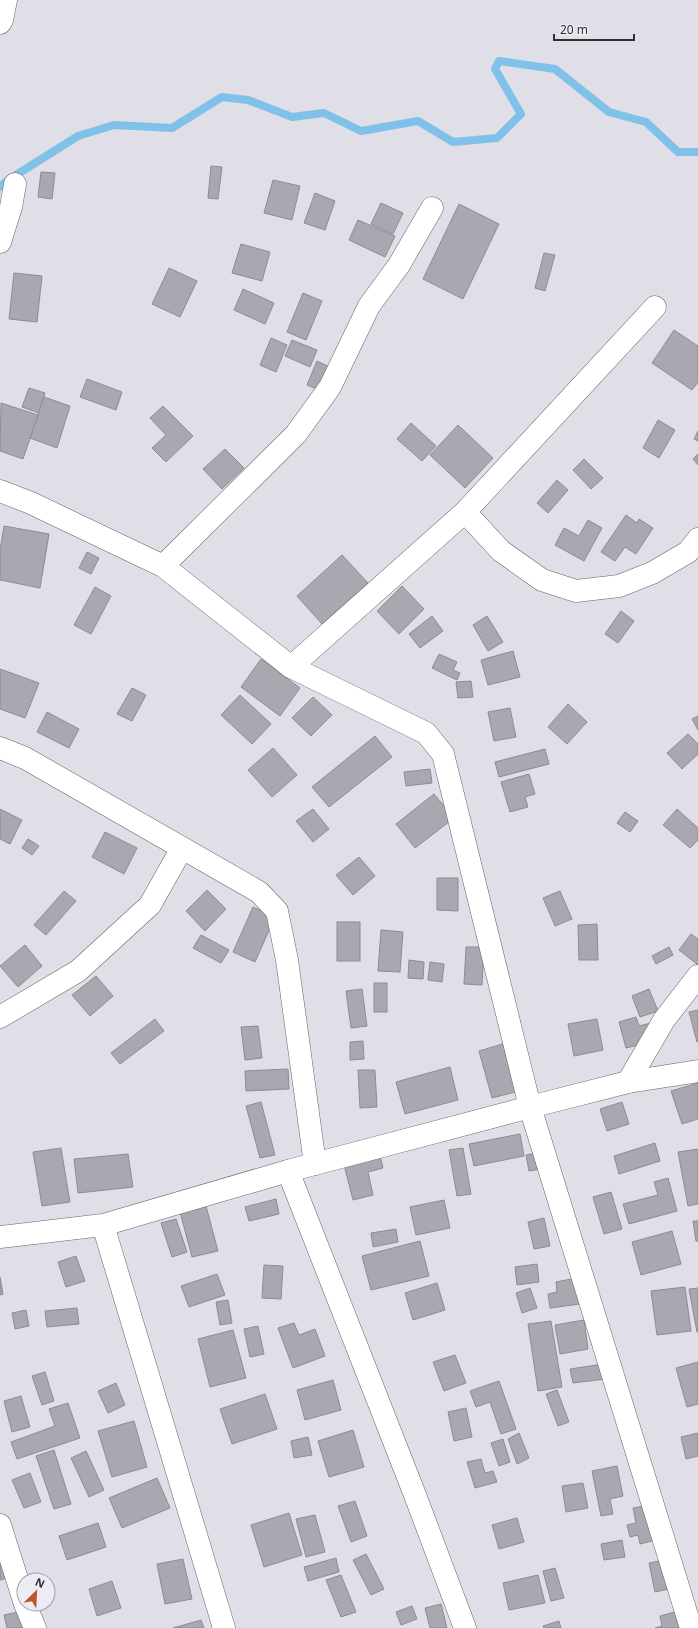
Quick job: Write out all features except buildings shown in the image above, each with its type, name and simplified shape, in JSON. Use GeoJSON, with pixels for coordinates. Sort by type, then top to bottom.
{"type":"FeatureCollection","features":[{"type":"Feature","properties":{"kind":"street"},"geometry":{"type":"LineString","coordinates":[[0,23],[6,0]]}},
{"type":"Feature","properties":{"kind":"street"},"geometry":{"type":"LineString","coordinates":[[0,242],[11,207],[15,184]]}},
{"type":"Feature","properties":{"kind":"street"},"geometry":{"type":"LineString","coordinates":[[163,566],[296,434],[330,387],[369,306],[399,265],[432,208]]}},
{"type":"Feature","properties":{"kind":"street"},"geometry":{"type":"LineString","coordinates":[[291,667],[465,512],[655,307]]}},
{"type":"Feature","properties":{"kind":"street"},"geometry":{"type":"LineString","coordinates":[[0,491],[31,503],[163,566],[291,667],[426,733],[443,754],[530,1107],[691,1628]]}},
{"type":"Feature","properties":{"kind":"street"},"geometry":{"type":"LineString","coordinates":[[465,512],[501,551],[542,580],[576,591],[619,586],[652,573],[688,552],[698,539]]}},
{"type":"Feature","properties":{"kind":"street"},"geometry":{"type":"LineString","coordinates":[[0,748],[25,758],[259,892],[277,911],[287,960],[315,1164]]}},
{"type":"Feature","properties":{"kind":"street"},"geometry":{"type":"LineString","coordinates":[[0,1017],[78,971],[150,905],[182,848]]}},
{"type":"Feature","properties":{"kind":"street"},"geometry":{"type":"LineString","coordinates":[[628,1082],[664,1020],[698,976]]}},
{"type":"Feature","properties":{"kind":"street"},"geometry":{"type":"LineString","coordinates":[[0,1237],[103,1225],[288,1171],[530,1107],[628,1082],[698,1071]]}},
{"type":"Feature","properties":{"kind":"street"},"geometry":{"type":"LineString","coordinates":[[288,1171],[415,1495],[465,1628]]}},
{"type":"Feature","properties":{"kind":"street"},"geometry":{"type":"LineString","coordinates":[[103,1225],[224,1628]]}},
{"type":"Feature","properties":{"kind":"street"},"geometry":{"type":"LineString","coordinates":[[0,1525],[16,1576]]}},
{"type":"Feature","properties":{"kind":"street"},"geometry":{"type":"LineString","coordinates":[[28,1612],[35,1628]]}},
{"type":"Feature","properties":{"kind":"waterway"},"geometry":{"type":"LineString","coordinates":[[0,187],[8,180],[78,136],[114,125],[172,128],[222,97],[248,100],[292,117],[324,113],[361,131],[418,121],[453,142],[497,138],[521,114],[495,69],[499,61],[555,69],[609,112],[646,122],[678,152],[698,152]]}}]}
